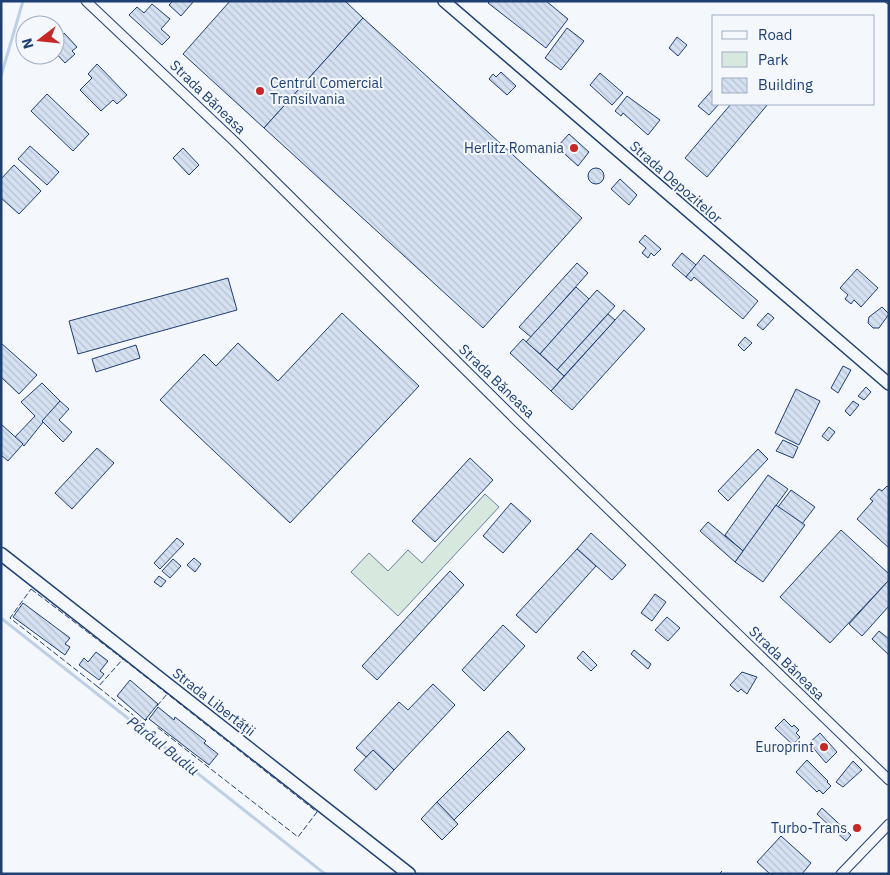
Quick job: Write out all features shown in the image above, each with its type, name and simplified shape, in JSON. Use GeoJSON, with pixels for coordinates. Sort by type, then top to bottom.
{"type":"FeatureCollection","features":[{"type":"Feature","properties":{"kind":"main road","name":"Strada Libertății"},"geometry":{"type":"LineString","coordinates":[[1,554],[409,874]]}},
{"type":"Feature","properties":{"kind":"street","name":"Strada Băneasa"},"geometry":{"type":"LineString","coordinates":[[86,1],[227,134],[521,424],[889,780]]}},
{"type":"Feature","properties":{"kind":"street","name":"Strada Depozitelor"},"geometry":{"type":"LineString","coordinates":[[444,1],[889,384]]}},
{"type":"Feature","properties":{"kind":"street"},"geometry":{"type":"LineString","coordinates":[[841,874],[889,824]]}},
{"type":"Feature","properties":{"kind":"green space"},"geometry":{"type":"Polygon","coordinates":[[[485,494],[499,507],[398,616],[351,572],[369,553],[388,571],[408,550],[422,563],[485,494]]]}},
{"type":"Feature","properties":{"kind":"building"},"geometry":{"type":"Polygon","coordinates":[[[173,1],[194,1],[181,16],[169,5],[173,1]]]}},
{"type":"Feature","properties":{"kind":"building","name":"Centrul Comercial Transilvania"},"geometry":{"type":"Polygon","coordinates":[[[230,1],[345,1],[363,18],[264,128],[183,54],[230,1]]]}},
{"type":"Feature","properties":{"kind":"building"},"geometry":{"type":"Polygon","coordinates":[[[490,1],[546,1],[568,19],[546,48],[488,3],[490,1]]]}},
{"type":"Feature","properties":{"kind":"building"},"geometry":{"type":"Polygon","coordinates":[[[152,4],[170,19],[161,29],[170,37],[162,45],[129,15],[137,7],[144,13],[152,4]]]}},
{"type":"Feature","properties":{"kind":"building"},"geometry":{"type":"Polygon","coordinates":[[[363,18],[582,218],[483,328],[264,128],[363,18]]]}},
{"type":"Feature","properties":{"kind":"building"},"geometry":{"type":"Polygon","coordinates":[[[567,28],[584,41],[561,70],[545,58],[567,28]]]}},
{"type":"Feature","properties":{"kind":"building"},"geometry":{"type":"Polygon","coordinates":[[[65,34],[77,47],[72,51],[75,54],[65,63],[65,34]]]}},
{"type":"Feature","properties":{"kind":"building"},"geometry":{"type":"Polygon","coordinates":[[[677,37],[687,45],[678,56],[669,48],[677,37]]]}},
{"type":"Feature","properties":{"kind":"building"},"geometry":{"type":"Polygon","coordinates":[[[97,64],[127,95],[117,104],[113,100],[101,111],[80,90],[92,78],[88,74],[97,64]]]}},
{"type":"Feature","properties":{"kind":"building"},"geometry":{"type":"Polygon","coordinates":[[[501,72],[516,86],[507,95],[489,79],[493,74],[496,77],[501,72]]]}},
{"type":"Feature","properties":{"kind":"building"},"geometry":{"type":"Polygon","coordinates":[[[600,73],[623,93],[612,105],[590,85],[600,73]]]}},
{"type":"Feature","properties":{"kind":"building"},"geometry":{"type":"Polygon","coordinates":[[[712,90],[712,105],[718,105],[709,115],[698,106],[712,90]]]}},
{"type":"Feature","properties":{"kind":"building"},"geometry":{"type":"Polygon","coordinates":[[[47,94],[89,134],[73,151],[31,111],[47,94]]]}},
{"type":"Feature","properties":{"kind":"building"},"geometry":{"type":"Polygon","coordinates":[[[627,96],[660,120],[648,135],[623,113],[621,116],[615,111],[627,96]]]}},
{"type":"Feature","properties":{"kind":"building"},"geometry":{"type":"Polygon","coordinates":[[[730,105],[767,105],[707,177],[685,158],[730,105]]]}},
{"type":"Feature","properties":{"kind":"building"},"geometry":{"type":"Polygon","coordinates":[[[569,134],[589,152],[578,166],[557,147],[569,134]]]}},
{"type":"Feature","properties":{"kind":"building"},"geometry":{"type":"Polygon","coordinates":[[[30,146],[59,172],[47,185],[18,159],[30,146]]]}},
{"type":"Feature","properties":{"kind":"building"},"geometry":{"type":"Polygon","coordinates":[[[183,148],[199,165],[189,175],[173,158],[183,148]]]}},
{"type":"Feature","properties":{"kind":"building"},"geometry":{"type":"Polygon","coordinates":[[[14,165],[41,191],[19,214],[1,198],[1,179],[14,165]]]}},
{"type":"Feature","properties":{"kind":"building"},"geometry":{"type":"Polygon","coordinates":[[[593,168],[599,168],[604,173],[602,182],[593,184],[588,179],[588,173],[593,168]]]}},
{"type":"Feature","properties":{"kind":"building"},"geometry":{"type":"Polygon","coordinates":[[[620,179],[637,195],[629,205],[611,189],[620,179]]]}},
{"type":"Feature","properties":{"kind":"building"},"geometry":{"type":"Polygon","coordinates":[[[645,235],[661,249],[654,256],[651,253],[648,258],[642,253],[646,248],[639,242],[645,235]]]}},
{"type":"Feature","properties":{"kind":"building"},"geometry":{"type":"Polygon","coordinates":[[[682,253],[696,265],[686,277],[672,265],[682,253]]]}},
{"type":"Feature","properties":{"kind":"building"},"geometry":{"type":"Polygon","coordinates":[[[704,255],[758,301],[743,319],[694,277],[691,281],[686,277],[704,255]]]}},
{"type":"Feature","properties":{"kind":"building"},"geometry":{"type":"Polygon","coordinates":[[[577,263],[588,273],[531,337],[519,327],[577,263]]]}},
{"type":"Feature","properties":{"kind":"building"},"geometry":{"type":"Polygon","coordinates":[[[857,269],[878,288],[861,307],[854,300],[851,304],[845,299],[848,295],[840,288],[857,269]]]}},
{"type":"Feature","properties":{"kind":"building"},"geometry":{"type":"Polygon","coordinates":[[[228,278],[237,310],[78,354],[69,321],[228,278]]]}},
{"type":"Feature","properties":{"kind":"building"},"geometry":{"type":"Polygon","coordinates":[[[576,287],[589,299],[540,354],[526,342],[576,287]]]}},
{"type":"Feature","properties":{"kind":"building"},"geometry":{"type":"Polygon","coordinates":[[[597,290],[615,306],[557,370],[540,354],[597,290]]]}},
{"type":"Feature","properties":{"kind":"building"},"geometry":{"type":"Polygon","coordinates":[[[882,307],[889,314],[879,328],[873,328],[868,323],[869,317],[882,307]]]}},
{"type":"Feature","properties":{"kind":"building"},"geometry":{"type":"Polygon","coordinates":[[[624,310],[645,329],[572,410],[551,391],[624,310]]]}},
{"type":"Feature","properties":{"kind":"building"},"geometry":{"type":"Polygon","coordinates":[[[342,313],[419,386],[290,523],[160,400],[204,354],[216,366],[238,343],[278,381],[342,313]]]}},
{"type":"Feature","properties":{"kind":"building"},"geometry":{"type":"Polygon","coordinates":[[[768,313],[774,318],[763,330],[757,325],[768,313]]]}},
{"type":"Feature","properties":{"kind":"building"},"geometry":{"type":"Polygon","coordinates":[[[608,314],[615,320],[564,376],[557,370],[608,314]]]}},
{"type":"Feature","properties":{"kind":"building"},"geometry":{"type":"Polygon","coordinates":[[[745,337],[752,343],[744,351],[738,345],[745,337]]]}},
{"type":"Feature","properties":{"kind":"building"},"geometry":{"type":"Polygon","coordinates":[[[523,339],[564,376],[551,391],[510,353],[523,339]]]}},
{"type":"Feature","properties":{"kind":"building"},"geometry":{"type":"Polygon","coordinates":[[[1,343],[37,375],[19,394],[1,377],[1,343]]]}},
{"type":"Feature","properties":{"kind":"building"},"geometry":{"type":"Polygon","coordinates":[[[136,345],[140,358],[96,372],[92,359],[136,345]]]}},
{"type":"Feature","properties":{"kind":"building"},"geometry":{"type":"Polygon","coordinates":[[[843,366],[851,370],[838,393],[831,388],[843,366]]]}},
{"type":"Feature","properties":{"kind":"building"},"geometry":{"type":"Polygon","coordinates":[[[42,383],[60,401],[24,446],[15,437],[35,416],[21,402],[42,383]]]}},
{"type":"Feature","properties":{"kind":"building"},"geometry":{"type":"Polygon","coordinates":[[[866,387],[871,392],[864,400],[858,396],[866,387]]]}},
{"type":"Feature","properties":{"kind":"building"},"geometry":{"type":"Polygon","coordinates":[[[796,389],[820,401],[799,445],[775,433],[796,389]]]}},
{"type":"Feature","properties":{"kind":"building"},"geometry":{"type":"Polygon","coordinates":[[[60,401],[69,409],[59,420],[72,432],[63,442],[42,421],[60,401]]]}},
{"type":"Feature","properties":{"kind":"building"},"geometry":{"type":"Polygon","coordinates":[[[853,401],[859,405],[850,416],[845,411],[853,401]]]}},
{"type":"Feature","properties":{"kind":"building"},"geometry":{"type":"Polygon","coordinates":[[[1,424],[23,444],[8,461],[1,455],[1,424]]]}},
{"type":"Feature","properties":{"kind":"building"},"geometry":{"type":"Polygon","coordinates":[[[829,427],[835,432],[828,441],[822,436],[829,427]]]}},
{"type":"Feature","properties":{"kind":"building"},"geometry":{"type":"Polygon","coordinates":[[[783,440],[798,447],[793,458],[776,451],[783,440]]]}},
{"type":"Feature","properties":{"kind":"building"},"geometry":{"type":"Polygon","coordinates":[[[97,448],[114,463],[72,509],[55,493],[97,448]]]}},
{"type":"Feature","properties":{"kind":"building"},"geometry":{"type":"Polygon","coordinates":[[[758,449],[768,459],[728,501],[718,491],[758,449]]]}},
{"type":"Feature","properties":{"kind":"building"},"geometry":{"type":"Polygon","coordinates":[[[470,458],[493,480],[435,542],[412,521],[470,458]]]}},
{"type":"Feature","properties":{"kind":"building"},"geometry":{"type":"Polygon","coordinates":[[[768,475],[788,489],[743,551],[725,535],[768,475]]]}},
{"type":"Feature","properties":{"kind":"building"},"geometry":{"type":"Polygon","coordinates":[[[887,486],[889,488],[889,548],[857,519],[873,501],[870,499],[879,489],[882,491],[887,486]]]}},
{"type":"Feature","properties":{"kind":"building"},"geometry":{"type":"Polygon","coordinates":[[[791,490],[815,507],[802,524],[778,507],[791,490]]]}},
{"type":"Feature","properties":{"kind":"building"},"geometry":{"type":"Polygon","coordinates":[[[511,503],[531,521],[503,553],[483,536],[511,503]]]}},
{"type":"Feature","properties":{"kind":"building"},"geometry":{"type":"Polygon","coordinates":[[[776,505],[805,525],[763,582],[735,562],[776,505]]]}},
{"type":"Feature","properties":{"kind":"building"},"geometry":{"type":"Polygon","coordinates":[[[708,522],[743,551],[735,562],[700,531],[708,522]]]}},
{"type":"Feature","properties":{"kind":"building"},"geometry":{"type":"Polygon","coordinates":[[[841,530],[889,574],[889,580],[830,643],[780,597],[841,530]]]}},
{"type":"Feature","properties":{"kind":"building"},"geometry":{"type":"Polygon","coordinates":[[[591,533],[626,565],[612,580],[577,549],[591,533]]]}},
{"type":"Feature","properties":{"kind":"building"},"geometry":{"type":"Polygon","coordinates":[[[177,538],[184,544],[160,569],[154,563],[177,538]]]}},
{"type":"Feature","properties":{"kind":"building"},"geometry":{"type":"Polygon","coordinates":[[[577,549],[596,566],[536,633],[516,615],[577,549]]]}},
{"type":"Feature","properties":{"kind":"building"},"geometry":{"type":"Polygon","coordinates":[[[194,558],[201,564],[195,572],[187,565],[194,558]]]}},
{"type":"Feature","properties":{"kind":"building"},"geometry":{"type":"Polygon","coordinates":[[[173,559],[181,566],[170,578],[162,571],[173,559]]]}},
{"type":"Feature","properties":{"kind":"building"},"geometry":{"type":"Polygon","coordinates":[[[450,571],[464,585],[377,680],[362,666],[450,571]]]}},
{"type":"Feature","properties":{"kind":"building"},"geometry":{"type":"Polygon","coordinates":[[[159,576],[166,581],[161,587],[154,582],[159,576]]]}},
{"type":"Feature","properties":{"kind":"building"},"geometry":{"type":"Polygon","coordinates":[[[889,580],[889,606],[862,636],[849,624],[889,580]]]}},
{"type":"Feature","properties":{"kind":"building"},"geometry":{"type":"Polygon","coordinates":[[[655,594],[666,602],[652,621],[641,613],[655,594]]]}},
{"type":"Feature","properties":{"kind":"building"},"geometry":{"type":"Polygon","coordinates":[[[23,603],[70,638],[65,644],[70,647],[65,655],[13,617],[23,603]]]}},
{"type":"Feature","properties":{"kind":"building"},"geometry":{"type":"Polygon","coordinates":[[[667,617],[680,628],[668,641],[655,630],[667,617]]]}},
{"type":"Feature","properties":{"kind":"building"},"geometry":{"type":"Polygon","coordinates":[[[503,625],[525,646],[484,691],[462,670],[503,625]]]}},
{"type":"Feature","properties":{"kind":"building"},"geometry":{"type":"Polygon","coordinates":[[[879,631],[889,639],[889,655],[872,639],[879,631]]]}},
{"type":"Feature","properties":{"kind":"building"},"geometry":{"type":"Polygon","coordinates":[[[634,650],[651,664],[648,669],[631,654],[634,650]]]}},
{"type":"Feature","properties":{"kind":"building"},"geometry":{"type":"Polygon","coordinates":[[[583,651],[597,665],[591,671],[577,658],[583,651]]]}},
{"type":"Feature","properties":{"kind":"building"},"geometry":{"type":"Polygon","coordinates":[[[96,652],[108,661],[100,671],[104,674],[99,680],[79,665],[84,658],[88,662],[96,652]]]}},
{"type":"Feature","properties":{"kind":"building"},"geometry":{"type":"Polygon","coordinates":[[[742,672],[757,677],[747,694],[741,689],[738,692],[730,685],[742,672]]]}},
{"type":"Feature","properties":{"kind":"building"},"geometry":{"type":"Polygon","coordinates":[[[130,680],[158,704],[145,720],[117,696],[130,680]]]}},
{"type":"Feature","properties":{"kind":"building"},"geometry":{"type":"Polygon","coordinates":[[[433,684],[455,705],[394,770],[373,750],[366,757],[356,748],[399,702],[408,710],[433,684]]]}},
{"type":"Feature","properties":{"kind":"building"},"geometry":{"type":"Polygon","coordinates":[[[158,707],[174,720],[175,717],[206,741],[204,743],[218,754],[209,765],[149,719],[158,707]]]}},
{"type":"Feature","properties":{"kind":"building"},"geometry":{"type":"Polygon","coordinates":[[[784,719],[792,727],[794,725],[799,730],[796,733],[800,737],[793,745],[775,728],[784,719]]]}},
{"type":"Feature","properties":{"kind":"building"},"geometry":{"type":"Polygon","coordinates":[[[508,731],[525,749],[454,820],[437,802],[508,731]]]}},
{"type":"Feature","properties":{"kind":"building"},"geometry":{"type":"Polygon","coordinates":[[[820,733],[837,752],[826,763],[809,743],[820,733]]]}},
{"type":"Feature","properties":{"kind":"building"},"geometry":{"type":"Polygon","coordinates":[[[373,750],[394,770],[376,790],[354,770],[373,750]]]}},
{"type":"Feature","properties":{"kind":"building"},"geometry":{"type":"Polygon","coordinates":[[[807,760],[831,786],[823,794],[819,790],[817,792],[796,772],[807,760]]]}},
{"type":"Feature","properties":{"kind":"building"},"geometry":{"type":"Polygon","coordinates":[[[853,761],[862,770],[843,787],[836,782],[853,761]]]}},
{"type":"Feature","properties":{"kind":"building"},"geometry":{"type":"Polygon","coordinates":[[[437,802],[458,824],[442,840],[421,819],[437,802]]]}},
{"type":"Feature","properties":{"kind":"building"},"geometry":{"type":"Polygon","coordinates":[[[822,808],[851,835],[846,841],[817,814],[822,808]]]}},
{"type":"Feature","properties":{"kind":"building"},"geometry":{"type":"Polygon","coordinates":[[[781,836],[811,863],[802,874],[770,874],[757,862],[781,836]]]}},
{"type":"Feature","properties":{"kind":"waterway","name":"Pârâul Budiu"},"geometry":{"type":"LineString","coordinates":[[1,76],[23,1]]}},
{"type":"Feature","properties":{"kind":"waterway","name":"Pârâul Budiu"},"geometry":{"type":"LineString","coordinates":[[1,618],[325,874]]}},
{"type":"Feature","properties":{"kind":"fence"},"geometry":{"type":"LineString","coordinates":[[31,589],[123,659],[98,687],[10,618],[31,589]]}},
{"type":"Feature","properties":{"kind":"fence"},"geometry":{"type":"LineString","coordinates":[[123,659],[317,812],[298,837],[157,727]]}},
{"type":"Feature","properties":{"kind":"fence"},"geometry":{"type":"LineString","coordinates":[[98,687],[143,723],[147,719]]}},
{"type":"Feature","properties":{"kind":"fence"},"geometry":{"type":"LineString","coordinates":[[157,706],[167,694]]}},
{"type":"Feature","properties":{"kind":"fence"},"geometry":{"type":"LineString","coordinates":[[719,874],[722,871]]}},
{"type":"Feature","properties":{"kind":"place","name":"Centrul Comercial Transilvania"},"geometry":{"type":"Point","coordinates":[260,91]}},
{"type":"Feature","properties":{"kind":"place","name":"Herlitz Romania"},"geometry":{"type":"Point","coordinates":[574,148]}},
{"type":"Feature","properties":{"kind":"place","name":"Europrint"},"geometry":{"type":"Point","coordinates":[824,747]}},
{"type":"Feature","properties":{"kind":"place","name":"Turbo-Trans"},"geometry":{"type":"Point","coordinates":[857,828]}}]}
